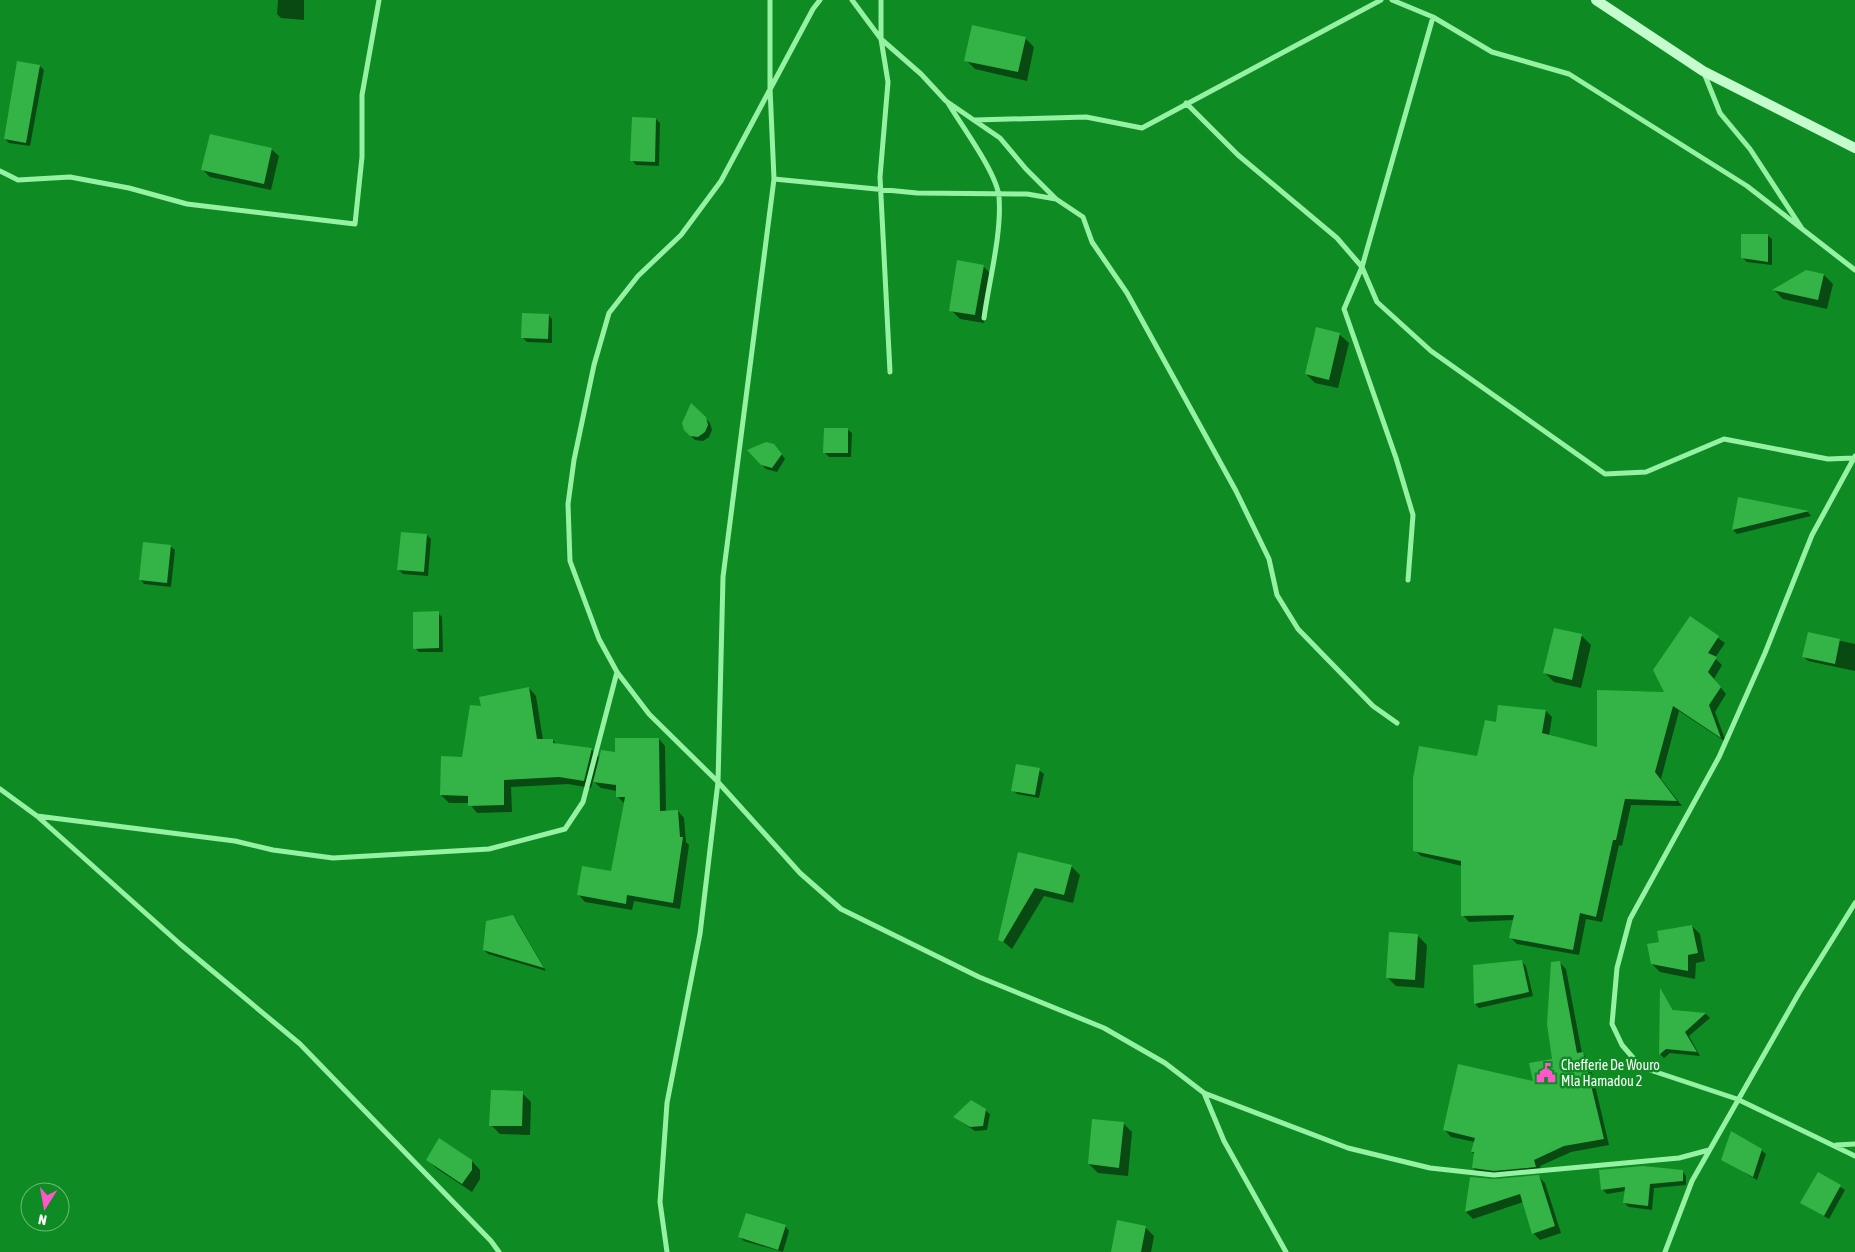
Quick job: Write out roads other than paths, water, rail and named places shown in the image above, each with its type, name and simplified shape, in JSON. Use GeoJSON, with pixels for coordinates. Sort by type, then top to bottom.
{"type":"FeatureCollection","features":[{"type":"Feature","properties":{"kind":"main road"},"geometry":{"type":"LineString","coordinates":[[1596,0],[1703,71],[1855,148]]}},
{"type":"Feature","properties":{"kind":"street"},"geometry":{"type":"LineString","coordinates":[[0,171],[18,180],[70,177],[129,188],[187,204],[355,224],[362,158],[362,95],[379,0]]}},
{"type":"Feature","properties":{"kind":"street"},"geometry":{"type":"LineString","coordinates":[[667,1252],[660,1202],[667,1103],[700,934],[718,782],[723,577],[774,179],[770,88],[770,0]]}},
{"type":"Feature","properties":{"kind":"street"},"geometry":{"type":"LineString","coordinates":[[820,0],[813,9],[721,181],[681,235],[638,276],[609,313],[594,365],[574,460],[568,504],[570,561],[599,639],[617,672],[649,714],[718,782],[800,873],[841,909],[979,977],[1104,1028],[1165,1063],[1204,1093],[1348,1148],[1430,1168],[1494,1175],[1680,1158],[1709,1150]]}},
{"type":"Feature","properties":{"kind":"street"},"geometry":{"type":"LineString","coordinates":[[852,0],[881,39],[921,74],[946,101],[990,171],[999,195],[996,240],[984,318]]}},
{"type":"Feature","properties":{"kind":"street"},"geometry":{"type":"LineString","coordinates":[[880,0],[881,39],[888,82],[880,177],[890,372]]}},
{"type":"Feature","properties":{"kind":"street"},"geometry":{"type":"LineString","coordinates":[[975,120],[1086,117],[1142,128],[1380,0]]}},
{"type":"Feature","properties":{"kind":"street"},"geometry":{"type":"LineString","coordinates":[[1392,0],[1433,17],[1492,52],[1569,74],[1747,186],[1855,270]]}},
{"type":"Feature","properties":{"kind":"street"},"geometry":{"type":"LineString","coordinates":[[1408,580],[1414,515],[1344,309],[1362,267],[1433,17]]}},
{"type":"Feature","properties":{"kind":"street"},"geometry":{"type":"LineString","coordinates":[[1703,71],[1720,113],[1750,150],[1804,232]]}},
{"type":"Feature","properties":{"kind":"street"},"geometry":{"type":"LineString","coordinates":[[946,101],[1000,138],[1026,169],[1056,199],[1083,217],[1092,242],[1127,293],[1167,370],[1177,380],[1236,491],[1253,530],[1269,559],[1277,595],[1298,630],[1373,706],[1397,723]]}},
{"type":"Feature","properties":{"kind":"street"},"geometry":{"type":"LineString","coordinates":[[1186,103],[1238,155],[1337,238],[1362,267],[1377,302],[1430,351],[1604,474],[1646,472],[1724,439],[1828,460],[1854,456]]}},
{"type":"Feature","properties":{"kind":"street"},"geometry":{"type":"LineString","coordinates":[[774,179],[881,190],[999,195],[1027,194],[1056,199]]}},
{"type":"Feature","properties":{"kind":"street"},"geometry":{"type":"LineString","coordinates":[[1854,456],[1812,535],[1765,653],[1719,757],[1630,919],[1617,968],[1612,1024],[1622,1045],[1641,1067],[1737,1099],[1855,1156]]}},
{"type":"Feature","properties":{"kind":"street"},"geometry":{"type":"LineString","coordinates":[[36,816],[235,841],[274,850],[333,858],[488,849],[565,829],[583,802],[617,672]]}},
{"type":"Feature","properties":{"kind":"street"},"geometry":{"type":"LineString","coordinates":[[0,789],[36,816],[180,944],[300,1044],[491,1241],[498,1252]]}},
{"type":"Feature","properties":{"kind":"street"},"geometry":{"type":"LineString","coordinates":[[1665,1252],[1692,1181],[1737,1099],[1855,903]]}},
{"type":"Feature","properties":{"kind":"street"},"geometry":{"type":"LineString","coordinates":[[1204,1093],[1224,1141],[1286,1252]]}},
{"type":"Feature","properties":{"kind":"street"},"geometry":{"type":"LineString","coordinates":[[1834,1145],[1855,1144]]}},
{"type":"Feature","properties":{"kind":"place","name":"Chefferie De Wouro Mla Hamadou 2"},"geometry":{"type":"Point","coordinates":[1546,1073]}}]}
